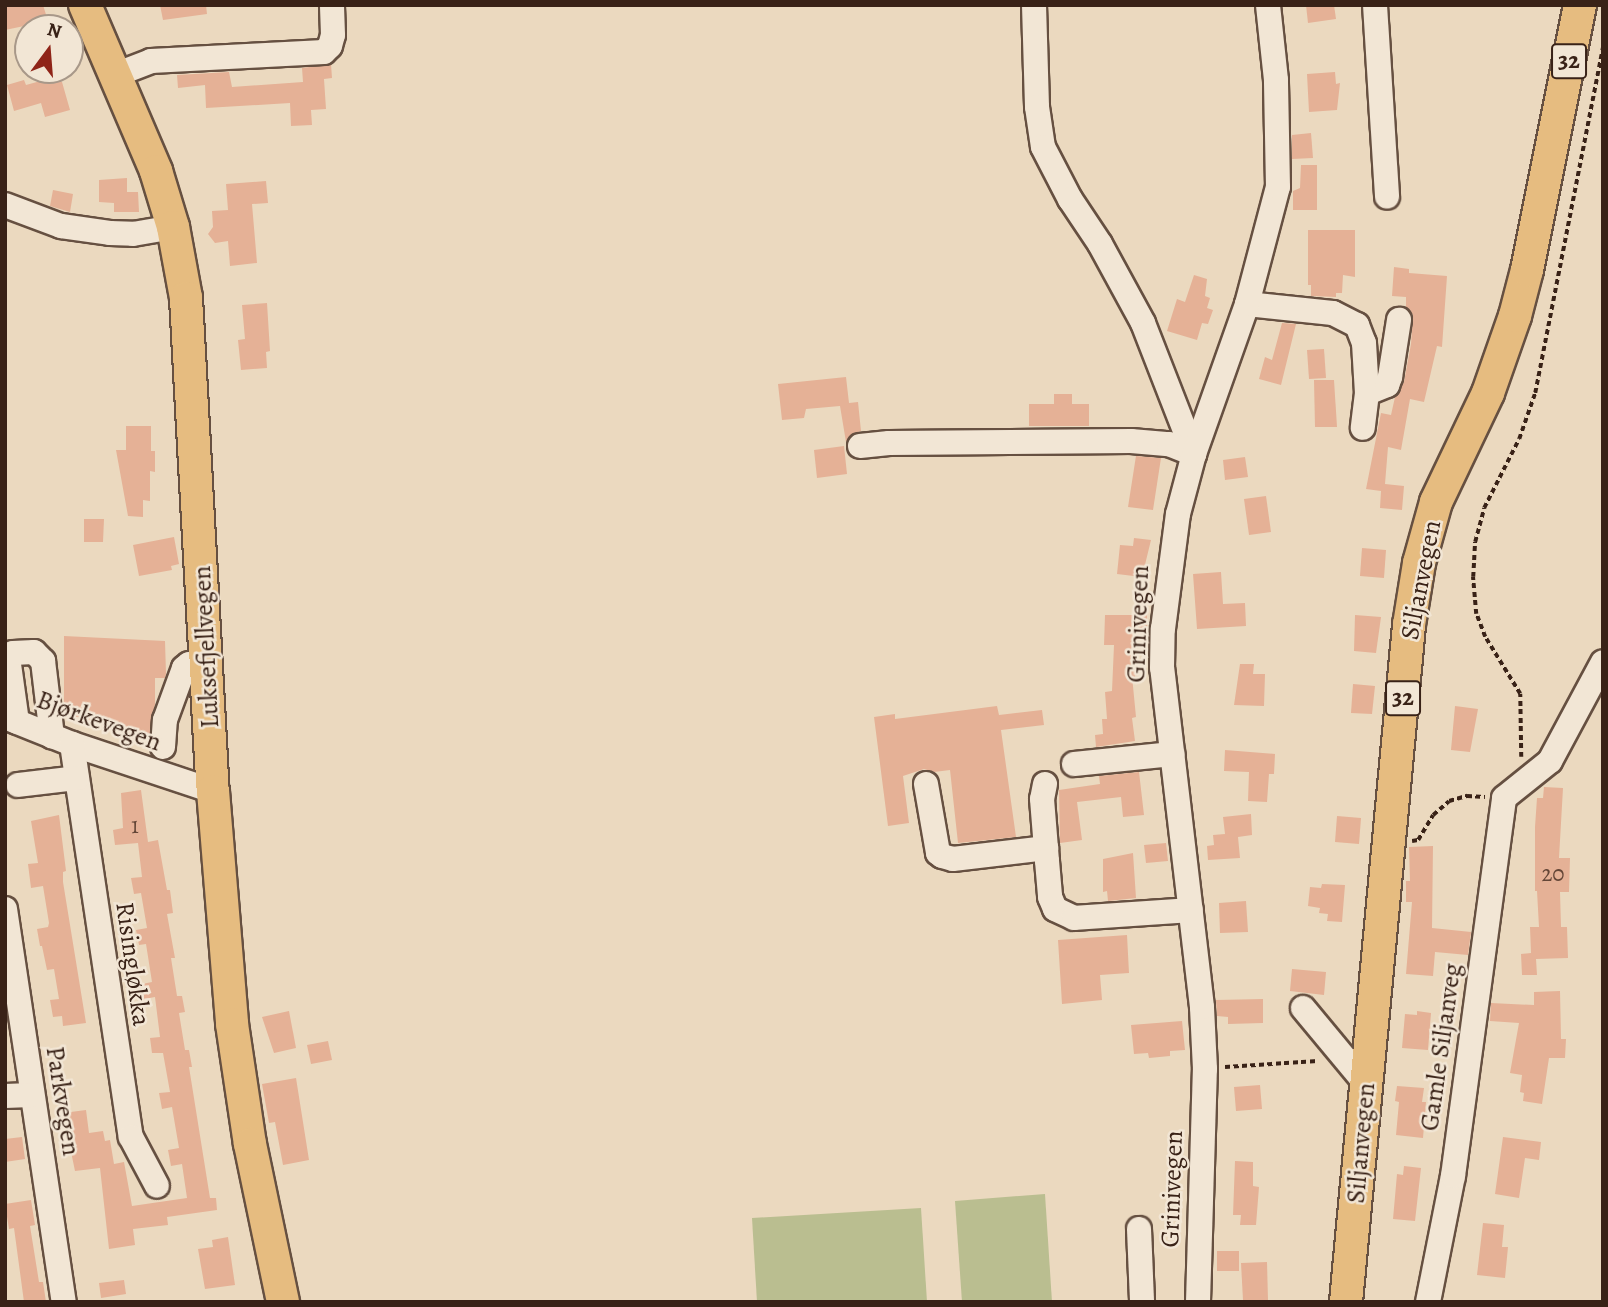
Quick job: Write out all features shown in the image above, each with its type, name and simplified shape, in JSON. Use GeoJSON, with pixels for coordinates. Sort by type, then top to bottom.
{"type":"FeatureCollection","features":[{"type":"Feature","properties":{"kind":"main road","name":"Luksefjellvegen"},"geometry":{"type":"LineString","coordinates":[[85,5],[145,140],[173,228],[187,298],[213,791],[237,1065],[250,1144],[283,1302]]}},
{"type":"Feature","properties":{"kind":"main road","name":"Siljanvegen"},"geometry":{"type":"LineString","coordinates":[[1346,1302],[1356,1072],[1389,844],[1409,625],[1426,533],[1436,502],[1488,393],[1528,270],[1580,5]]}},
{"type":"Feature","properties":{"kind":"street"},"geometry":{"type":"LineString","coordinates":[[115,75],[151,61],[324,52],[330,46],[333,35],[332,5]]}},
{"type":"Feature","properties":{"kind":"street"},"geometry":{"type":"LineString","coordinates":[[1034,5],[1037,107],[1043,147],[1070,199],[1100,244],[1143,323],[1194,454]]}},
{"type":"Feature","properties":{"kind":"street","name":"Grinivegen"},"geometry":{"type":"LineString","coordinates":[[1198,1302],[1205,1069],[1191,910],[1162,668],[1165,601],[1178,514],[1194,454],[1247,304],[1279,187],[1276,80],[1268,5]]}},
{"type":"Feature","properties":{"kind":"street"},"geometry":{"type":"LineString","coordinates":[[1375,5],[1387,197]]}},
{"type":"Feature","properties":{"kind":"street"},"geometry":{"type":"LineString","coordinates":[[5,205],[61,226],[110,233],[133,234],[173,228]]}},
{"type":"Feature","properties":{"kind":"street"},"geometry":{"type":"LineString","coordinates":[[1247,304],[1333,313],[1357,325],[1364,343],[1367,393],[1363,428]]}},
{"type":"Feature","properties":{"kind":"street"},"geometry":{"type":"LineString","coordinates":[[1367,393],[1387,385],[1399,320]]}},
{"type":"Feature","properties":{"kind":"street"},"geometry":{"type":"LineString","coordinates":[[860,446],[889,443],[1131,441],[1169,444],[1194,454]]}},
{"type":"Feature","properties":{"kind":"street","name":"Risingløkka"},"geometry":{"type":"LineString","coordinates":[[11,720],[8,657],[13,653],[34,652],[43,661],[62,740],[77,778],[131,1137],[157,1186]]}},
{"type":"Feature","properties":{"kind":"street"},"geometry":{"type":"LineString","coordinates":[[1511,793],[1550,761],[1603,662]]}},
{"type":"Feature","properties":{"kind":"street"},"geometry":{"type":"LineString","coordinates":[[163,747],[165,720],[184,668],[190,664],[206,664]]}},
{"type":"Feature","properties":{"kind":"street","name":"Bjørkevegen"},"geometry":{"type":"LineString","coordinates":[[11,720],[213,791]]}},
{"type":"Feature","properties":{"kind":"street"},"geometry":{"type":"LineString","coordinates":[[1074,764],[1172,754]]}},
{"type":"Feature","properties":{"kind":"street"},"geometry":{"type":"LineString","coordinates":[[18,785],[77,778]]}},
{"type":"Feature","properties":{"kind":"street"},"geometry":{"type":"LineString","coordinates":[[926,784],[938,853],[942,856],[953,859],[1046,848]]}},
{"type":"Feature","properties":{"kind":"street"},"geometry":{"type":"LineString","coordinates":[[1045,784],[1042,799],[1050,897],[1055,909],[1074,918],[1191,910]]}},
{"type":"Feature","properties":{"kind":"street","name":"Gamle Siljanveg"},"geometry":{"type":"LineString","coordinates":[[1428,1302],[1453,1176],[1511,793]]}},
{"type":"Feature","properties":{"kind":"street","name":"Parkvegen"},"geometry":{"type":"LineString","coordinates":[[5,909],[64,1302]]}},
{"type":"Feature","properties":{"kind":"street"},"geometry":{"type":"LineString","coordinates":[[1303,1008],[1356,1072]]}},
{"type":"Feature","properties":{"kind":"street"},"geometry":{"type":"LineString","coordinates":[[5,1096],[31,1095]]}},
{"type":"Feature","properties":{"kind":"street"},"geometry":{"type":"LineString","coordinates":[[1139,1229],[1142,1302]]}},
{"type":"Feature","properties":{"kind":"path"},"geometry":{"type":"LineString","coordinates":[[1389,844],[1418,840],[1433,815],[1449,801],[1467,796],[1511,793],[1522,746],[1521,700],[1515,682],[1485,637],[1476,614],[1473,577],[1475,542],[1484,508],[1518,439],[1535,393],[1603,45]]}},
{"type":"Feature","properties":{"kind":"path"},"geometry":{"type":"LineString","coordinates":[[1205,1069],[1287,1061],[1356,1072]]}},
{"type":"Feature","properties":{"kind":"green space"},"geometry":{"type":"Polygon","coordinates":[[[1045,1194],[1052,1302],[962,1302],[955,1201],[1045,1194]]]}},
{"type":"Feature","properties":{"kind":"green space"},"geometry":{"type":"Polygon","coordinates":[[[921,1208],[927,1302],[757,1302],[752,1218],[921,1208]]]}},
{"type":"Feature","properties":{"kind":"building"},"geometry":{"type":"Polygon","coordinates":[[[5,5],[43,5],[46,14],[14,14],[14,28],[5,30],[5,5]]]}},
{"type":"Feature","properties":{"kind":"building"},"geometry":{"type":"Polygon","coordinates":[[[160,5],[206,5],[207,14],[163,20],[160,5]]]}},
{"type":"Feature","properties":{"kind":"building"},"geometry":{"type":"Polygon","coordinates":[[[1306,5],[1334,5],[1336,19],[1308,23],[1306,5]]]}},
{"type":"Feature","properties":{"kind":"building"},"geometry":{"type":"Polygon","coordinates":[[[331,64],[332,78],[324,79],[326,109],[311,110],[312,125],[291,126],[290,103],[206,108],[205,85],[178,88],[177,75],[229,72],[232,87],[303,82],[302,68],[331,64]]]}},
{"type":"Feature","properties":{"kind":"building"},"geometry":{"type":"Polygon","coordinates":[[[1335,72],[1336,84],[1340,83],[1337,110],[1309,112],[1307,74],[1335,72]]]}},
{"type":"Feature","properties":{"kind":"building"},"geometry":{"type":"Polygon","coordinates":[[[63,84],[70,110],[45,117],[41,103],[14,111],[7,85],[63,84]]]}},
{"type":"Feature","properties":{"kind":"building"},"geometry":{"type":"Polygon","coordinates":[[[1311,133],[1313,158],[1292,159],[1292,135],[1311,133]]]}},
{"type":"Feature","properties":{"kind":"building"},"geometry":{"type":"Polygon","coordinates":[[[1301,165],[1317,165],[1317,210],[1293,210],[1293,191],[1300,188],[1301,165]]]}},
{"type":"Feature","properties":{"kind":"building"},"geometry":{"type":"Polygon","coordinates":[[[127,178],[127,192],[138,192],[139,212],[114,212],[114,203],[99,202],[99,180],[127,178]]]}},
{"type":"Feature","properties":{"kind":"building"},"geometry":{"type":"Polygon","coordinates":[[[266,181],[268,203],[252,204],[257,263],[230,266],[228,241],[215,243],[208,234],[213,227],[212,211],[228,210],[226,184],[266,181]]]}},
{"type":"Feature","properties":{"kind":"building"},"geometry":{"type":"Polygon","coordinates":[[[53,190],[73,194],[70,212],[50,206],[53,190]]]}},
{"type":"Feature","properties":{"kind":"building"},"geometry":{"type":"Polygon","coordinates":[[[1308,230],[1355,230],[1355,277],[1343,275],[1342,293],[1336,293],[1336,297],[1311,296],[1311,285],[1308,285],[1308,230]]]}},
{"type":"Feature","properties":{"kind":"building"},"geometry":{"type":"Polygon","coordinates":[[[1394,267],[1409,269],[1409,273],[1447,276],[1442,347],[1437,346],[1424,402],[1410,399],[1401,450],[1388,447],[1385,484],[1404,486],[1402,510],[1380,508],[1381,491],[1366,489],[1381,413],[1391,415],[1395,397],[1404,382],[1411,344],[1413,315],[1406,307],[1406,297],[1392,296],[1394,267]]]}},
{"type":"Feature","properties":{"kind":"building"},"geometry":{"type":"Polygon","coordinates":[[[1194,275],[1207,279],[1205,296],[1210,298],[1207,308],[1213,310],[1208,324],[1202,323],[1197,340],[1167,331],[1177,299],[1185,302],[1194,275]]]}},
{"type":"Feature","properties":{"kind":"building"},"geometry":{"type":"Polygon","coordinates":[[[267,303],[270,351],[266,352],[267,368],[241,370],[238,340],[245,339],[242,305],[267,303]]]}},
{"type":"Feature","properties":{"kind":"building"},"geometry":{"type":"Polygon","coordinates":[[[1282,323],[1296,324],[1281,385],[1259,379],[1265,357],[1272,360],[1282,323]]]}},
{"type":"Feature","properties":{"kind":"building"},"geometry":{"type":"Polygon","coordinates":[[[1324,349],[1326,378],[1309,379],[1307,350],[1324,349]]]}},
{"type":"Feature","properties":{"kind":"building"},"geometry":{"type":"Polygon","coordinates":[[[846,377],[849,403],[858,402],[861,431],[852,434],[846,442],[840,406],[806,409],[804,418],[782,420],[778,384],[846,377]]]}},
{"type":"Feature","properties":{"kind":"building"},"geometry":{"type":"Polygon","coordinates":[[[1314,380],[1334,380],[1337,427],[1315,427],[1314,380]]]}},
{"type":"Feature","properties":{"kind":"building"},"geometry":{"type":"Polygon","coordinates":[[[1054,394],[1072,394],[1072,404],[1089,404],[1089,426],[1029,426],[1029,404],[1054,404],[1054,394]]]}},
{"type":"Feature","properties":{"kind":"building"},"geometry":{"type":"Polygon","coordinates":[[[126,426],[151,426],[151,451],[155,451],[155,472],[150,471],[150,501],[143,500],[143,517],[128,516],[116,450],[126,450],[126,426]]]}},
{"type":"Feature","properties":{"kind":"building"},"geometry":{"type":"Polygon","coordinates":[[[844,446],[847,474],[817,478],[814,450],[844,446]]]}},
{"type":"Feature","properties":{"kind":"building"},"geometry":{"type":"Polygon","coordinates":[[[1136,456],[1161,458],[1153,510],[1128,507],[1136,456]]]}},
{"type":"Feature","properties":{"kind":"building"},"geometry":{"type":"Polygon","coordinates":[[[1245,457],[1248,477],[1225,480],[1223,460],[1245,457]]]}},
{"type":"Feature","properties":{"kind":"building"},"geometry":{"type":"Polygon","coordinates":[[[1266,496],[1271,532],[1249,535],[1244,499],[1266,496]]]}},
{"type":"Feature","properties":{"kind":"building"},"geometry":{"type":"Polygon","coordinates":[[[84,519],[104,519],[103,542],[84,542],[84,519]]]}},
{"type":"Feature","properties":{"kind":"building"},"geometry":{"type":"Polygon","coordinates":[[[174,537],[179,564],[171,566],[172,570],[139,576],[133,545],[174,537]]]}},
{"type":"Feature","properties":{"kind":"building"},"geometry":{"type":"Polygon","coordinates":[[[1134,538],[1151,540],[1142,577],[1117,574],[1120,545],[1133,546],[1134,538]]]}},
{"type":"Feature","properties":{"kind":"building"},"geometry":{"type":"Polygon","coordinates":[[[1362,548],[1386,550],[1384,578],[1360,576],[1362,548]]]}},
{"type":"Feature","properties":{"kind":"building"},"geometry":{"type":"Polygon","coordinates":[[[1221,572],[1223,604],[1245,603],[1246,626],[1197,629],[1193,574],[1221,572]]]}},
{"type":"Feature","properties":{"kind":"building"},"geometry":{"type":"Polygon","coordinates":[[[1105,615],[1147,615],[1147,631],[1139,630],[1135,677],[1132,676],[1136,717],[1132,718],[1135,741],[1096,747],[1095,735],[1103,734],[1102,719],[1107,719],[1105,692],[1112,691],[1114,645],[1104,645],[1105,615]]]}},
{"type":"Feature","properties":{"kind":"building"},"geometry":{"type":"Polygon","coordinates":[[[1355,615],[1381,617],[1376,653],[1354,651],[1355,615]]]}},
{"type":"Feature","properties":{"kind":"building"},"geometry":{"type":"Polygon","coordinates":[[[64,636],[165,641],[166,674],[165,678],[155,678],[155,704],[149,740],[123,741],[123,724],[84,725],[84,717],[73,717],[64,709],[64,636]]]}},
{"type":"Feature","properties":{"kind":"building"},"geometry":{"type":"Polygon","coordinates":[[[1240,664],[1254,664],[1253,674],[1265,674],[1264,706],[1234,705],[1240,664]]]}},
{"type":"Feature","properties":{"kind":"building"},"geometry":{"type":"Polygon","coordinates":[[[1353,684],[1375,686],[1372,714],[1351,713],[1353,684]]]}},
{"type":"Feature","properties":{"kind":"building"},"geometry":{"type":"Polygon","coordinates":[[[997,706],[999,715],[1042,710],[1044,725],[1001,730],[1016,837],[958,843],[950,770],[934,772],[924,769],[903,776],[909,823],[888,826],[874,717],[895,714],[895,719],[997,706]]]}},
{"type":"Feature","properties":{"kind":"building"},"geometry":{"type":"Polygon","coordinates":[[[1455,706],[1478,709],[1470,752],[1451,750],[1455,706]]]}},
{"type":"Feature","properties":{"kind":"building"},"geometry":{"type":"Polygon","coordinates":[[[1225,750],[1275,754],[1274,774],[1269,774],[1267,802],[1248,801],[1249,772],[1224,771],[1225,750]]]}},
{"type":"Feature","properties":{"kind":"building"},"geometry":{"type":"Polygon","coordinates":[[[1139,772],[1144,815],[1123,817],[1121,797],[1077,802],[1082,840],[1060,843],[1059,790],[1100,784],[1099,776],[1139,772]]]}},
{"type":"Feature","properties":{"kind":"building"},"geometry":{"type":"Polygon","coordinates":[[[1544,787],[1563,788],[1559,858],[1570,858],[1569,892],[1560,892],[1561,927],[1567,927],[1568,958],[1536,959],[1537,975],[1522,975],[1521,954],[1531,953],[1530,927],[1539,927],[1535,891],[1535,827],[1537,798],[1543,798],[1544,787]]]}},
{"type":"Feature","properties":{"kind":"building"},"geometry":{"type":"Polygon","coordinates":[[[141,790],[148,842],[158,840],[167,890],[170,890],[173,913],[167,914],[175,958],[171,958],[177,996],[182,996],[185,1012],[179,1013],[185,1050],[189,1050],[192,1067],[189,1067],[210,1198],[216,1198],[217,1210],[167,1217],[168,1225],[133,1229],[135,1245],[109,1249],[100,1168],[75,1171],[63,1113],[86,1110],[89,1133],[103,1131],[105,1141],[110,1140],[114,1164],[124,1162],[132,1206],[187,1198],[182,1164],[171,1166],[168,1150],[179,1148],[172,1107],[162,1109],[159,1093],[170,1092],[163,1053],[152,1053],[150,1038],[160,1037],[155,997],[144,999],[142,984],[152,982],[146,944],[139,945],[136,930],[147,928],[141,893],[134,894],[131,878],[142,877],[138,843],[115,845],[113,830],[123,828],[121,793],[141,790]]]}},
{"type":"Feature","properties":{"kind":"building"},"geometry":{"type":"Polygon","coordinates":[[[1251,814],[1252,835],[1238,837],[1240,858],[1208,860],[1207,846],[1214,845],[1213,835],[1225,834],[1223,817],[1251,814]]]}},
{"type":"Feature","properties":{"kind":"building"},"geometry":{"type":"Polygon","coordinates":[[[59,815],[66,871],[63,872],[63,882],[86,1023],[63,1026],[62,1016],[53,1017],[50,1000],[59,999],[54,969],[47,970],[37,929],[48,927],[49,923],[43,886],[31,888],[28,864],[38,863],[31,821],[59,815]]]}},
{"type":"Feature","properties":{"kind":"building"},"geometry":{"type":"Polygon","coordinates":[[[1337,816],[1361,818],[1359,844],[1335,842],[1337,816]]]}},
{"type":"Feature","properties":{"kind":"building"},"geometry":{"type":"Polygon","coordinates":[[[1166,843],[1168,861],[1146,863],[1144,845],[1166,843]]]}},
{"type":"Feature","properties":{"kind":"building"},"geometry":{"type":"Polygon","coordinates":[[[1433,846],[1432,928],[1471,932],[1468,955],[1435,952],[1433,976],[1406,974],[1412,902],[1406,902],[1406,881],[1410,881],[1409,847],[1433,846]]]}},
{"type":"Feature","properties":{"kind":"building"},"geometry":{"type":"Polygon","coordinates":[[[1133,853],[1136,898],[1108,901],[1107,891],[1103,892],[1103,859],[1133,853]]]}},
{"type":"Feature","properties":{"kind":"building"},"geometry":{"type":"Polygon","coordinates":[[[1322,884],[1345,885],[1342,922],[1327,921],[1328,914],[1319,913],[1320,908],[1308,906],[1310,887],[1321,888],[1322,884]]]}},
{"type":"Feature","properties":{"kind":"building"},"geometry":{"type":"Polygon","coordinates":[[[1246,901],[1248,932],[1220,933],[1219,903],[1246,901]]]}},
{"type":"Feature","properties":{"kind":"building"},"geometry":{"type":"Polygon","coordinates":[[[1127,935],[1129,973],[1100,975],[1102,1000],[1062,1004],[1058,940],[1127,935]]]}},
{"type":"Feature","properties":{"kind":"building"},"geometry":{"type":"Polygon","coordinates":[[[1292,969],[1326,972],[1324,995],[1290,991],[1292,969]]]}},
{"type":"Feature","properties":{"kind":"building"},"geometry":{"type":"Polygon","coordinates":[[[1560,991],[1561,1039],[1566,1039],[1565,1058],[1549,1058],[1542,1104],[1523,1101],[1524,1093],[1520,1092],[1522,1075],[1510,1073],[1519,1023],[1490,1021],[1491,1003],[1534,1005],[1534,992],[1560,991]]]}},
{"type":"Feature","properties":{"kind":"building"},"geometry":{"type":"Polygon","coordinates":[[[1263,999],[1263,1023],[1228,1024],[1228,1017],[1217,1016],[1216,1000],[1263,999]]]}},
{"type":"Feature","properties":{"kind":"building"},"geometry":{"type":"Polygon","coordinates":[[[289,1011],[296,1048],[274,1053],[262,1017],[289,1011]]]}},
{"type":"Feature","properties":{"kind":"building"},"geometry":{"type":"Polygon","coordinates":[[[1417,1011],[1431,1013],[1428,1050],[1402,1048],[1405,1014],[1417,1015],[1417,1011]]]}},
{"type":"Feature","properties":{"kind":"building"},"geometry":{"type":"Polygon","coordinates":[[[1182,1021],[1185,1050],[1170,1051],[1170,1056],[1149,1058],[1148,1053],[1134,1054],[1131,1025],[1182,1021]]]}},
{"type":"Feature","properties":{"kind":"building"},"geometry":{"type":"Polygon","coordinates":[[[328,1041],[332,1060],[311,1064],[307,1045],[328,1041]]]}},
{"type":"Feature","properties":{"kind":"building"},"geometry":{"type":"Polygon","coordinates":[[[296,1078],[309,1160],[283,1165],[275,1122],[269,1123],[262,1084],[296,1078]]]}},
{"type":"Feature","properties":{"kind":"building"},"geometry":{"type":"Polygon","coordinates":[[[1260,1085],[1262,1109],[1236,1111],[1234,1087],[1260,1085]]]}},
{"type":"Feature","properties":{"kind":"building"},"geometry":{"type":"Polygon","coordinates":[[[1397,1086],[1424,1088],[1422,1102],[1426,1102],[1423,1138],[1396,1135],[1399,1102],[1395,1101],[1397,1086]]]}},
{"type":"Feature","properties":{"kind":"building"},"geometry":{"type":"Polygon","coordinates":[[[22,1137],[25,1159],[5,1162],[5,1139],[22,1137]]]}},
{"type":"Feature","properties":{"kind":"building"},"geometry":{"type":"Polygon","coordinates":[[[1503,1137],[1541,1142],[1539,1160],[1525,1158],[1519,1198],[1495,1194],[1503,1137]]]}},
{"type":"Feature","properties":{"kind":"building"},"geometry":{"type":"Polygon","coordinates":[[[1235,1161],[1253,1162],[1253,1186],[1259,1187],[1256,1225],[1240,1225],[1241,1215],[1233,1215],[1235,1161]]]}},
{"type":"Feature","properties":{"kind":"building"},"geometry":{"type":"Polygon","coordinates":[[[1404,1166],[1421,1168],[1415,1221],[1393,1219],[1397,1174],[1403,1175],[1404,1166]]]}},
{"type":"Feature","properties":{"kind":"building"},"geometry":{"type":"Polygon","coordinates":[[[31,1200],[35,1225],[30,1226],[39,1282],[43,1282],[46,1302],[24,1302],[14,1228],[9,1229],[5,1204],[31,1200]]]}},
{"type":"Feature","properties":{"kind":"building"},"geometry":{"type":"Polygon","coordinates":[[[1483,1223],[1504,1225],[1502,1247],[1508,1247],[1505,1278],[1477,1275],[1483,1223]]]}},
{"type":"Feature","properties":{"kind":"building"},"geometry":{"type":"Polygon","coordinates":[[[228,1237],[235,1285],[205,1289],[198,1249],[213,1247],[212,1240],[228,1237]]]}},
{"type":"Feature","properties":{"kind":"building"},"geometry":{"type":"Polygon","coordinates":[[[1217,1251],[1239,1251],[1239,1271],[1217,1271],[1217,1251]]]}},
{"type":"Feature","properties":{"kind":"building"},"geometry":{"type":"Polygon","coordinates":[[[1267,1262],[1268,1300],[1243,1300],[1241,1263],[1267,1262]]]}},
{"type":"Feature","properties":{"kind":"building"},"geometry":{"type":"Polygon","coordinates":[[[124,1280],[126,1294],[101,1298],[99,1283],[124,1280]]]}}]}
